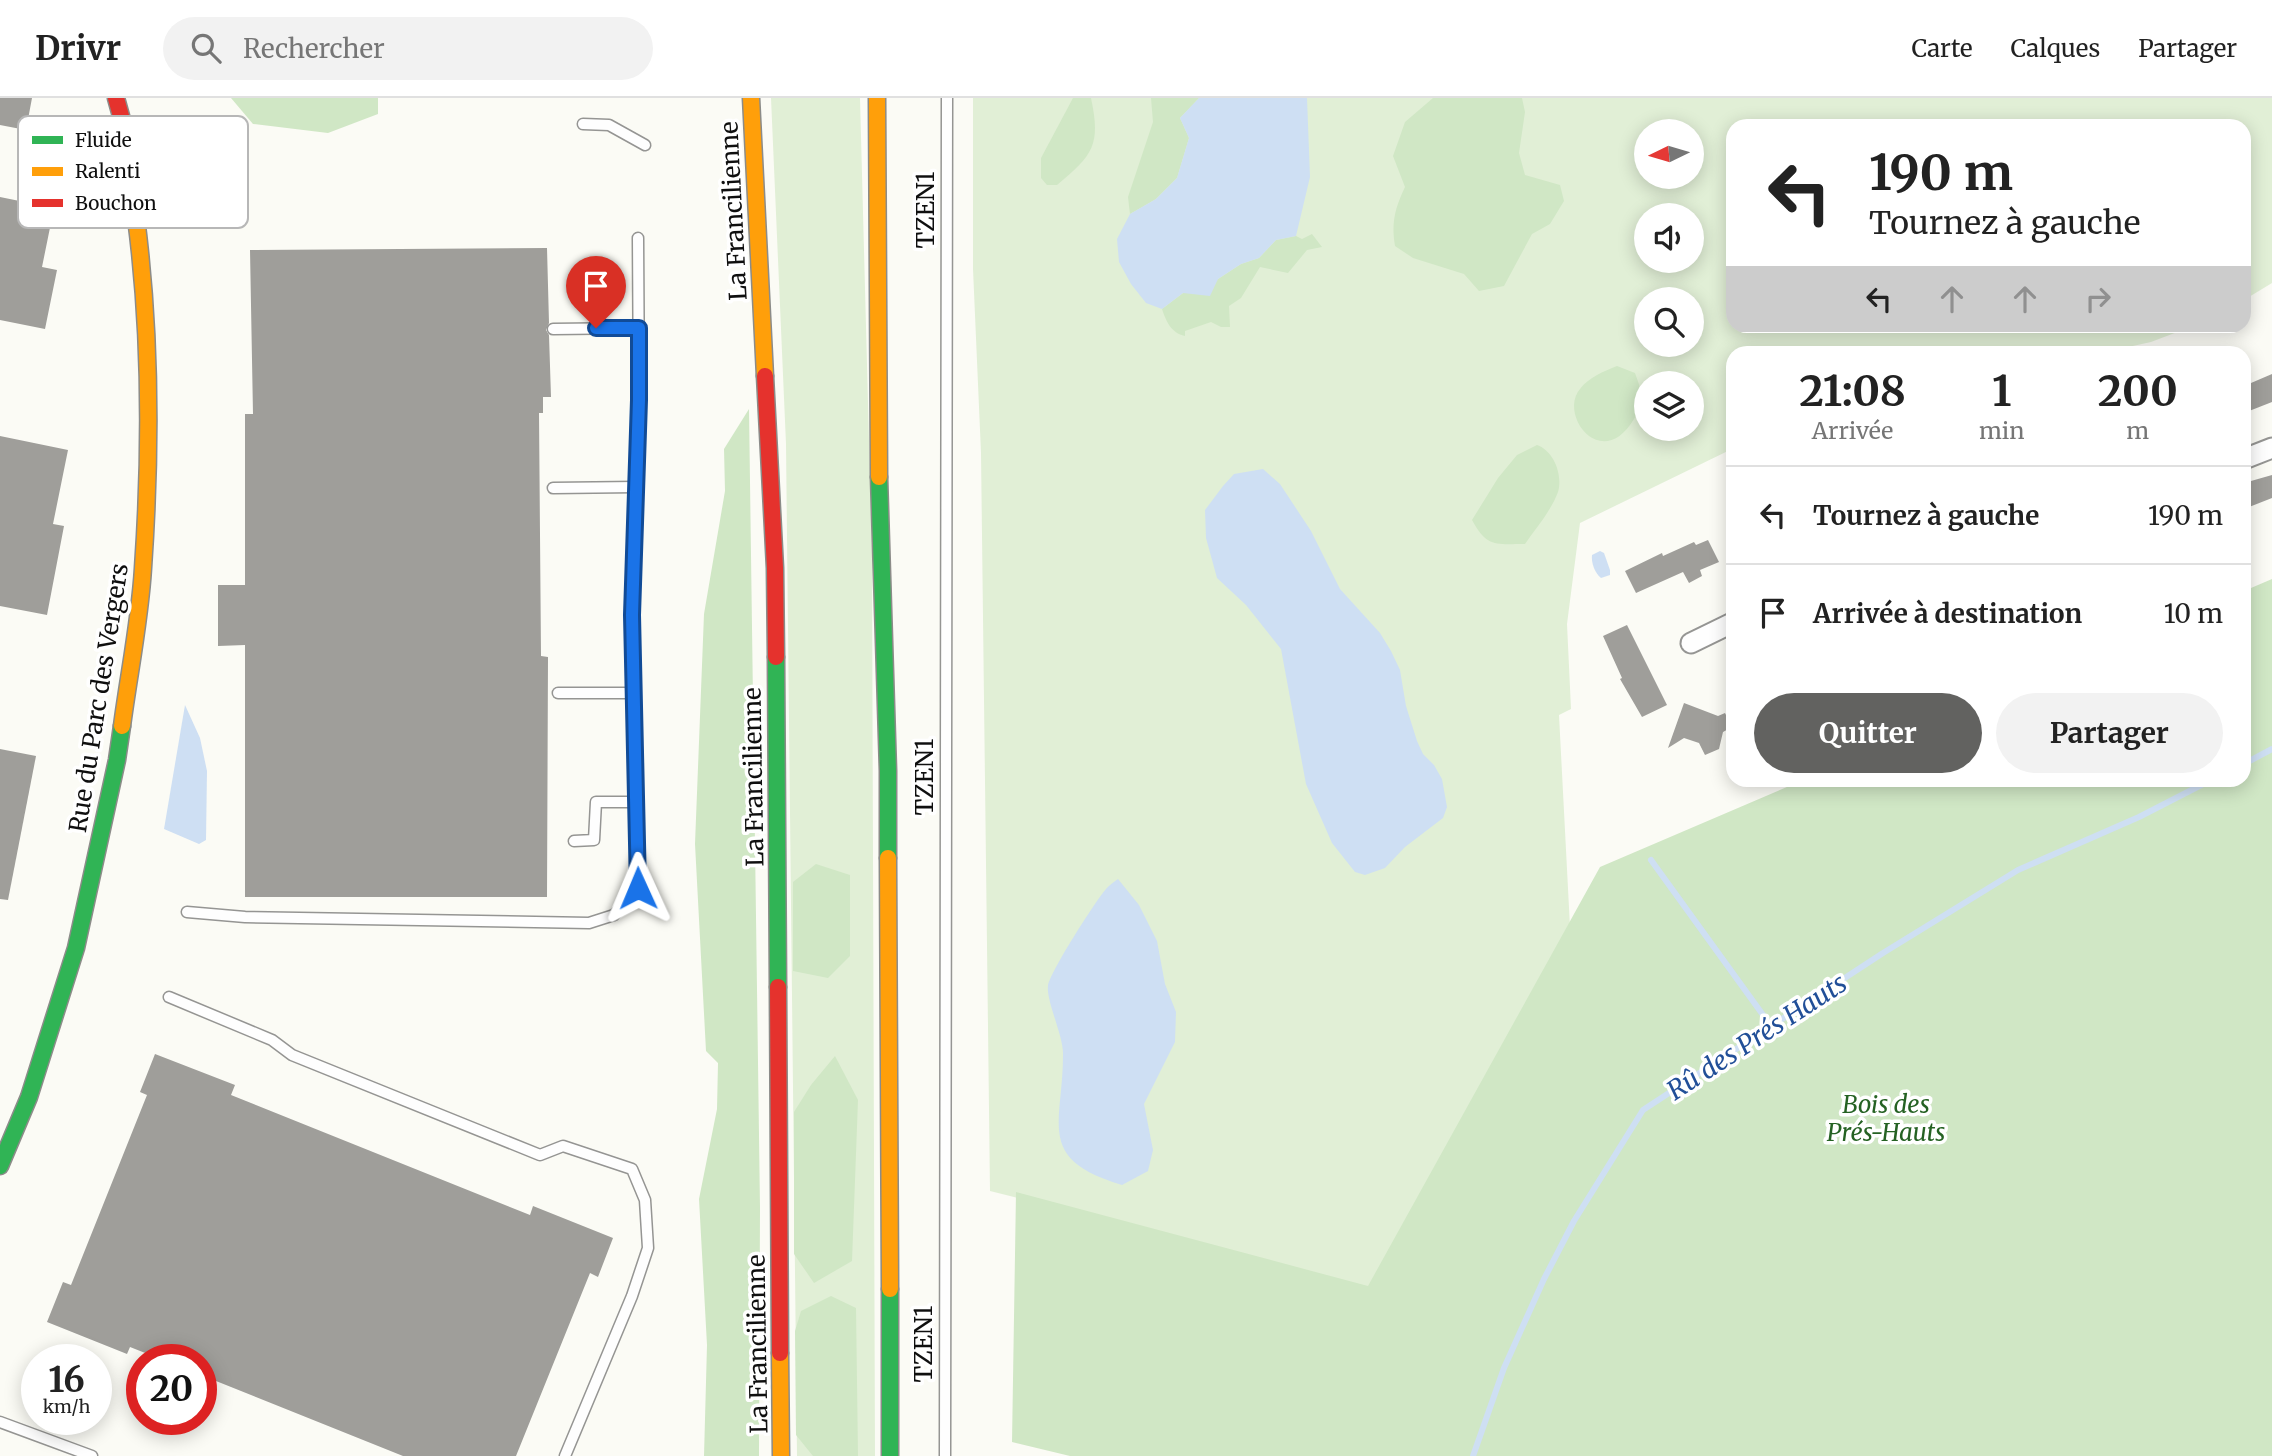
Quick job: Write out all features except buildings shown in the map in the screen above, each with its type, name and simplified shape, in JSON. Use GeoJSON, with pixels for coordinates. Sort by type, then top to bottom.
{"type":"FeatureCollection","features":[{"type":"Feature","properties":{"kind":"main road","name":"Rue du Parc des Vergers"},"geometry":{"type":"LineString","coordinates":[[116,98],[121,116]]}},
{"type":"Feature","properties":{"kind":"main road","name":"La Francilienne"},"geometry":{"type":"LineString","coordinates":[[751,98],[775,568],[781,1456]]}},
{"type":"Feature","properties":{"kind":"main road"},"geometry":{"type":"LineString","coordinates":[[878,101],[878,467],[888,771],[890,1456]]}},
{"type":"Feature","properties":{"kind":"main road","name":"Rue du Parc des Vergers"},"geometry":{"type":"LineString","coordinates":[[0,1166],[29,1097],[76,948],[117,760],[143,570],[148,442],[143,274],[137,228]]}},
{"type":"Feature","properties":{"kind":"street"},"geometry":{"type":"LineString","coordinates":[[2251,456],[2272,448]]}},
{"type":"Feature","properties":{"kind":"street"},"geometry":{"type":"LineString","coordinates":[[1691,643],[1726,627]]}},
{"type":"Feature","properties":{"kind":"lane","name":"TZEN1"},"geometry":{"type":"LineString","coordinates":[[945,1456],[947,98]]}},
{"type":"Feature","properties":{"kind":"lane"},"geometry":{"type":"LineString","coordinates":[[583,124],[609,125],[645,145]]}},
{"type":"Feature","properties":{"kind":"lane"},"geometry":{"type":"LineString","coordinates":[[187,912],[245,917],[589,923],[614,915],[638,888],[632,615],[639,328],[638,237]]}},
{"type":"Feature","properties":{"kind":"lane"},"geometry":{"type":"LineString","coordinates":[[553,329],[639,328]]}},
{"type":"Feature","properties":{"kind":"lane"},"geometry":{"type":"LineString","coordinates":[[554,488],[636,487]]}},
{"type":"Feature","properties":{"kind":"lane"},"geometry":{"type":"LineString","coordinates":[[558,693],[634,693]]}},
{"type":"Feature","properties":{"kind":"lane"},"geometry":{"type":"LineString","coordinates":[[574,841],[594,840],[596,802],[636,802]]}},
{"type":"Feature","properties":{"kind":"lane"},"geometry":{"type":"LineString","coordinates":[[169,997],[272,1040],[292,1055],[540,1155],[563,1146],[632,1169],[645,1200],[648,1248],[632,1296],[565,1456]]}},
{"type":"Feature","properties":{"kind":"lane"},"geometry":{"type":"LineString","coordinates":[[0,1422],[70,1452],[92,1456]]}},
{"type":"Feature","properties":{"kind":"green space"},"geometry":{"type":"Polygon","coordinates":[[[231,98],[378,98],[378,114],[328,133],[253,124],[231,98]]]}},
{"type":"Feature","properties":{"kind":"green space"},"geometry":{"type":"Polygon","coordinates":[[[771,98],[860,98],[872,555],[875,1456],[797,1456],[786,444],[771,98]]]}},
{"type":"Feature","properties":{"kind":"green space"},"geometry":{"type":"Polygon","coordinates":[[[973,98],[2272,98],[2272,283],[2251,296],[2251,119],[1726,119],[1726,333],[2175,333],[2133,346],[1726,346],[1726,452],[1580,523],[1567,624],[1571,709],[1559,715],[1570,927],[1380,1290],[990,1191],[981,453],[973,269],[973,98]]]}},
{"type":"Feature","properties":{"kind":"green space"},"geometry":{"type":"Polygon","coordinates":[[[1073,98],[1091,98],[1094,138],[1086,157],[1079,165],[1057,185],[1047,185],[1041,178],[1041,158],[1073,98]]]}},
{"type":"Feature","properties":{"kind":"green space"},"geometry":{"type":"Polygon","coordinates":[[[1151,98],[1199,98],[1180,118],[1189,138],[1177,178],[1156,199],[1130,214],[1128,197],[1153,122],[1151,98]]]}},
{"type":"Feature","properties":{"kind":"green space"},"geometry":{"type":"Polygon","coordinates":[[[1433,98],[1522,98],[1525,112],[1519,153],[1525,175],[1560,185],[1564,201],[1550,224],[1532,234],[1504,286],[1479,291],[1464,274],[1413,258],[1395,246],[1395,216],[1405,187],[1393,156],[1405,122],[1433,98]]]}},
{"type":"Feature","properties":{"kind":"green space"},"geometry":{"type":"Polygon","coordinates":[[[1312,234],[1322,247],[1307,250],[1288,273],[1260,267],[1241,298],[1229,306],[1230,327],[1221,327],[1211,322],[1185,331],[1185,336],[1176,332],[1165,318],[1162,309],[1183,293],[1259,258],[1276,240],[1296,236],[1302,239],[1312,234]]]}},
{"type":"Feature","properties":{"kind":"green space"},"geometry":{"type":"Polygon","coordinates":[[[1617,366],[1634,373],[1634,419],[1622,434],[1609,441],[1597,440],[1587,434],[1579,424],[1575,412],[1575,400],[1580,389],[1587,381],[1617,366]]]}},
{"type":"Feature","properties":{"kind":"green space"},"geometry":{"type":"Polygon","coordinates":[[[749,409],[760,1207],[759,1456],[704,1456],[707,1345],[699,1199],[717,1109],[718,1063],[706,1051],[695,844],[704,614],[725,491],[724,449],[749,409]]]}},
{"type":"Feature","properties":{"kind":"green space"},"geometry":{"type":"Polygon","coordinates":[[[1537,445],[1548,452],[1556,464],[1559,485],[1555,499],[1525,544],[1493,543],[1483,536],[1472,520],[1498,478],[1517,455],[1537,445]]]}},
{"type":"Feature","properties":{"kind":"green space","name":"Bois des Prés-Hauts"},"geometry":{"type":"Polygon","coordinates":[[[2272,579],[2272,1456],[1070,1456],[1012,1442],[1016,1192],[1368,1286],[1600,867],[1787,787],[2251,787],[2251,588],[2272,579]]]}},
{"type":"Feature","properties":{"kind":"green space"},"geometry":{"type":"Polygon","coordinates":[[[816,864],[850,875],[850,956],[828,978],[793,971],[793,882],[816,864]]]}},
{"type":"Feature","properties":{"kind":"green space"},"geometry":{"type":"Polygon","coordinates":[[[835,1056],[858,1100],[852,1261],[814,1283],[794,1254],[794,1112],[811,1085],[835,1056]]]}},
{"type":"Feature","properties":{"kind":"green space"},"geometry":{"type":"Polygon","coordinates":[[[831,1296],[856,1308],[858,1456],[813,1456],[796,1435],[795,1331],[801,1311],[831,1296]]]}},
{"type":"Feature","properties":{"kind":"water"},"geometry":{"type":"Polygon","coordinates":[[[1199,98],[1307,98],[1310,177],[1296,236],[1276,240],[1259,258],[1241,264],[1218,279],[1210,296],[1183,293],[1162,309],[1146,303],[1131,284],[1119,262],[1117,239],[1130,214],[1156,199],[1177,178],[1189,138],[1180,118],[1199,98]]]}},
{"type":"Feature","properties":{"kind":"water"},"geometry":{"type":"Polygon","coordinates":[[[1263,469],[1280,484],[1311,531],[1340,589],[1380,633],[1391,651],[1400,670],[1406,706],[1417,741],[1423,754],[1434,765],[1442,779],[1447,807],[1443,818],[1405,847],[1385,868],[1365,875],[1355,872],[1332,843],[1306,784],[1281,649],[1246,605],[1217,578],[1206,538],[1205,510],[1223,486],[1234,474],[1263,469]]]}},
{"type":"Feature","properties":{"kind":"water"},"geometry":{"type":"Polygon","coordinates":[[[1600,551],[1604,553],[1610,570],[1610,575],[1601,578],[1595,571],[1592,558],[1592,555],[1600,551]]]}},
{"type":"Feature","properties":{"kind":"water"},"geometry":{"type":"Polygon","coordinates":[[[185,705],[200,738],[207,771],[206,840],[199,844],[164,829],[185,705]]]}},
{"type":"Feature","properties":{"kind":"water"},"geometry":{"type":"Polygon","coordinates":[[[1118,879],[1139,905],[1157,941],[1165,984],[1176,1012],[1175,1042],[1144,1104],[1153,1150],[1148,1171],[1122,1185],[1094,1175],[1076,1164],[1065,1151],[1059,1120],[1063,1047],[1048,993],[1056,967],[1083,922],[1106,889],[1118,879]]]}},
{"type":"Feature","properties":{"kind":"waterway","name":"Rû des Prés Hauts"},"geometry":{"type":"LineString","coordinates":[[2251,760],[2272,749]]}},
{"type":"Feature","properties":{"kind":"waterway","name":"Rû des Prés Hauts"},"geometry":{"type":"LineString","coordinates":[[1473,1456],[1504,1368],[1544,1279],[1574,1221],[1643,1110],[1883,953],[2018,870],[2139,817],[2197,787]]}},
{"type":"Feature","properties":{"kind":"waterway"},"geometry":{"type":"LineString","coordinates":[[1651,860],[1771,1026]]}},
{"type":"Feature","properties":{"kind":"traffic: fast"},"geometry":{"type":"LineString","coordinates":[[879,477],[888,858]]}},
{"type":"Feature","properties":{"kind":"traffic: fast"},"geometry":{"type":"LineString","coordinates":[[776,657],[778,987]]}},
{"type":"Feature","properties":{"kind":"traffic: fast"},"geometry":{"type":"LineString","coordinates":[[0,1166],[29,1097],[76,948],[122,726]]}},
{"type":"Feature","properties":{"kind":"traffic: fast"},"geometry":{"type":"LineString","coordinates":[[890,1289],[890,1456]]}},
{"type":"Feature","properties":{"kind":"traffic: slow"},"geometry":{"type":"LineString","coordinates":[[751,98],[765,376]]}},
{"type":"Feature","properties":{"kind":"traffic: slow"},"geometry":{"type":"LineString","coordinates":[[877,98],[879,477]]}},
{"type":"Feature","properties":{"kind":"traffic: slow"},"geometry":{"type":"LineString","coordinates":[[122,726],[142,588],[146,524],[147,349],[137,228]]}},
{"type":"Feature","properties":{"kind":"traffic: slow"},"geometry":{"type":"LineString","coordinates":[[888,858],[890,1289]]}},
{"type":"Feature","properties":{"kind":"traffic: slow"},"geometry":{"type":"LineString","coordinates":[[780,1353],[781,1456]]}},
{"type":"Feature","properties":{"kind":"traffic: jam"},"geometry":{"type":"LineString","coordinates":[[116,98],[121,116]]}},
{"type":"Feature","properties":{"kind":"traffic: jam"},"geometry":{"type":"LineString","coordinates":[[765,376],[775,568],[776,657]]}},
{"type":"Feature","properties":{"kind":"traffic: jam"},"geometry":{"type":"LineString","coordinates":[[778,987],[780,1353]]}},
{"type":"Feature","properties":{"kind":"route"},"geometry":{"type":"LineString","coordinates":[[596,328],[639,328],[632,615],[638,888]]}}]}
